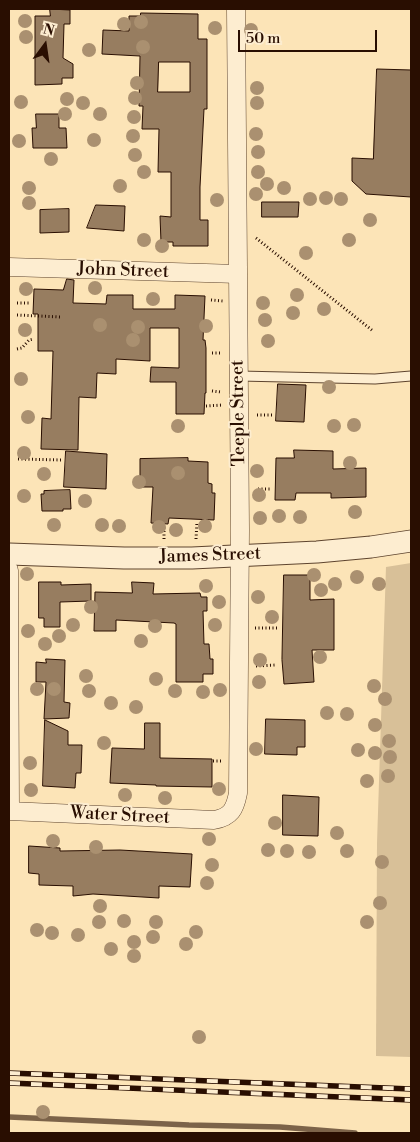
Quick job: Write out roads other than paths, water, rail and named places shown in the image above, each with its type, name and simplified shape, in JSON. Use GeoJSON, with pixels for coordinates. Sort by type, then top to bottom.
{"type":"FeatureCollection","features":[{"type":"Feature","properties":{"kind":"street","name":"Teeple Street"},"geometry":{"type":"LineString","coordinates":[[229,814],[235,806],[238,793],[240,556],[236,9]]}},
{"type":"Feature","properties":{"kind":"street","name":"John Street"},"geometry":{"type":"LineString","coordinates":[[9,267],[238,274]]}},
{"type":"Feature","properties":{"kind":"street","name":"James Street"},"geometry":{"type":"LineString","coordinates":[[9,553],[124,558],[240,556],[317,552],[411,541]]}},
{"type":"Feature","properties":{"kind":"street"},"geometry":{"type":"LineString","coordinates":[[9,553],[9,563]]}},
{"type":"Feature","properties":{"kind":"street"},"geometry":{"type":"LineString","coordinates":[[9,570],[9,811]]}},
{"type":"Feature","properties":{"kind":"street","name":"Water Street"},"geometry":{"type":"LineString","coordinates":[[9,811],[196,820],[223,818],[229,814]]}},
{"type":"Feature","properties":{"kind":"lane"},"geometry":{"type":"LineString","coordinates":[[239,376],[374,379],[411,376]]}},
{"type":"Feature","properties":{"kind":"waterway"},"geometry":{"type":"LineString","coordinates":[[9,1117],[280,1127],[355,1133]]}},
{"type":"Feature","properties":{"kind":"railway"},"geometry":{"type":"LineString","coordinates":[[9,1073],[411,1089]]}},
{"type":"Feature","properties":{"kind":"railway"},"geometry":{"type":"LineString","coordinates":[[9,1083],[411,1100]]}}]}
